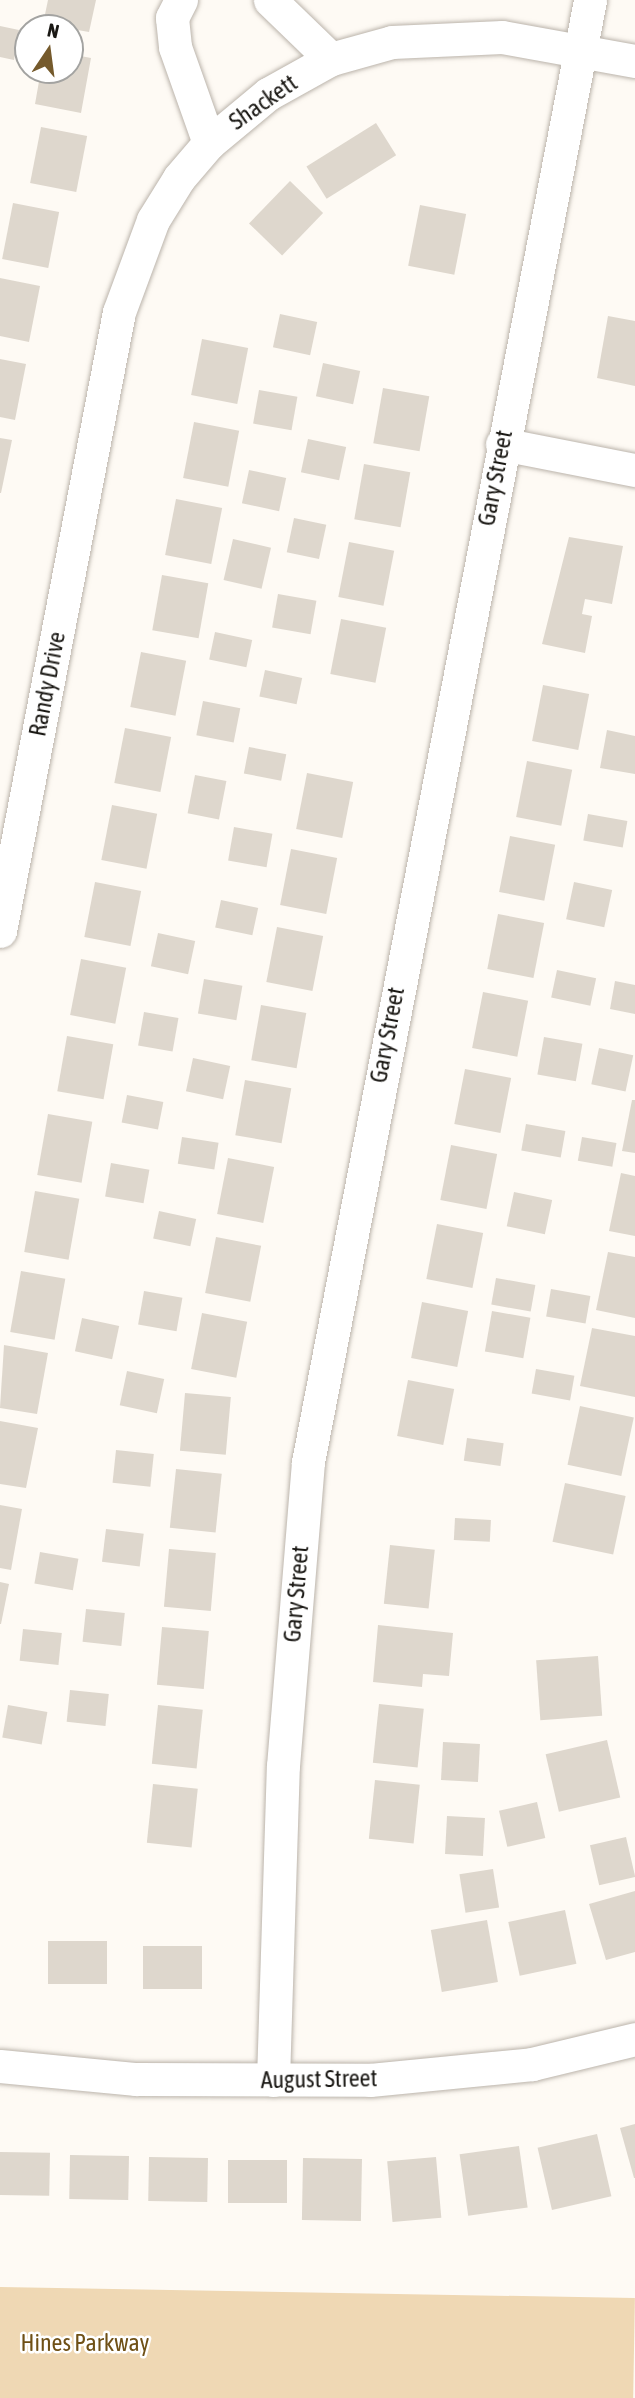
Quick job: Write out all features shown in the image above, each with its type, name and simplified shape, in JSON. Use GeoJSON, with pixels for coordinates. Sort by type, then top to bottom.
{"type":"FeatureCollection","features":[{"type":"Feature","properties":{"kind":"street"},"geometry":{"type":"LineString","coordinates":[[181,0],[172,18],[175,47],[209,143]]}},
{"type":"Feature","properties":{"kind":"street"},"geometry":{"type":"LineString","coordinates":[[270,0],[331,60]]}},
{"type":"Feature","properties":{"kind":"street","name":"Gary Street"},"geometry":{"type":"LineString","coordinates":[[273,2080],[283,1766],[308,1462],[502,444],[590,0]]}},
{"type":"Feature","properties":{"kind":"street","name":"Shackett"},"geometry":{"type":"LineString","coordinates":[[94,438],[132,265],[153,220],[209,143],[268,94],[331,60],[453,35],[580,50],[635,61]]}},
{"type":"Feature","properties":{"kind":"street","name":"Randy Drive"},"geometry":{"type":"LineString","coordinates":[[0,931],[94,438]]}},
{"type":"Feature","properties":{"kind":"street"},"geometry":{"type":"LineString","coordinates":[[502,444],[635,470]]}},
{"type":"Feature","properties":{"kind":"street","name":"August Street"},"geometry":{"type":"LineString","coordinates":[[0,2066],[61,2075],[273,2080],[472,2072],[635,2039]]}},
{"type":"Feature","properties":{"kind":"green space","name":"Hines Parkway"},"geometry":{"type":"Polygon","coordinates":[[[0,2287],[635,2298],[633,2398],[0,2398],[0,2287]]]}},
{"type":"Feature","properties":{"kind":"building"},"geometry":{"type":"Polygon","coordinates":[[[48,0],[96,0],[89,32],[84,31],[84,14],[45,14],[48,0]]]}},
{"type":"Feature","properties":{"kind":"building"},"geometry":{"type":"Polygon","coordinates":[[[0,26],[14,29],[14,60],[0,57],[0,26]]]}},
{"type":"Feature","properties":{"kind":"building"},"geometry":{"type":"Polygon","coordinates":[[[84,57],[91,58],[81,113],[35,104],[39,84],[84,84],[84,57]]]}},
{"type":"Feature","properties":{"kind":"building"},"geometry":{"type":"Polygon","coordinates":[[[376,123],[396,155],[327,199],[306,166],[376,123]]]}},
{"type":"Feature","properties":{"kind":"building"},"geometry":{"type":"Polygon","coordinates":[[[41,127],[87,136],[76,192],[30,183],[41,127]]]}},
{"type":"Feature","properties":{"kind":"building"},"geometry":{"type":"Polygon","coordinates":[[[290,181],[323,213],[282,255],[249,223],[290,181]]]}},
{"type":"Feature","properties":{"kind":"building"},"geometry":{"type":"Polygon","coordinates":[[[13,203],[59,212],[48,268],[2,259],[13,203]]]}},
{"type":"Feature","properties":{"kind":"building"},"geometry":{"type":"Polygon","coordinates":[[[420,205],[466,214],[454,275],[408,266],[420,205]]]}},
{"type":"Feature","properties":{"kind":"building"},"geometry":{"type":"Polygon","coordinates":[[[0,278],[40,286],[29,342],[0,336],[0,278]]]}},
{"type":"Feature","properties":{"kind":"building"},"geometry":{"type":"Polygon","coordinates":[[[280,314],[317,322],[310,355],[273,347],[280,314]]]}},
{"type":"Feature","properties":{"kind":"building"},"geometry":{"type":"Polygon","coordinates":[[[608,316],[635,321],[635,386],[597,378],[608,316]]]}},
{"type":"Feature","properties":{"kind":"building"},"geometry":{"type":"Polygon","coordinates":[[[202,339],[248,348],[237,404],[191,395],[202,339]]]}},
{"type":"Feature","properties":{"kind":"building"},"geometry":{"type":"Polygon","coordinates":[[[0,359],[26,364],[15,420],[0,417],[0,359]]]}},
{"type":"Feature","properties":{"kind":"building"},"geometry":{"type":"Polygon","coordinates":[[[323,363],[360,371],[353,404],[316,396],[323,363]]]}},
{"type":"Feature","properties":{"kind":"building"},"geometry":{"type":"Polygon","coordinates":[[[383,388],[429,396],[420,451],[373,443],[383,388]]]}},
{"type":"Feature","properties":{"kind":"building"},"geometry":{"type":"Polygon","coordinates":[[[259,390],[297,397],[292,430],[253,423],[259,390]]]}},
{"type":"Feature","properties":{"kind":"building"},"geometry":{"type":"Polygon","coordinates":[[[194,422],[239,431],[228,487],[183,478],[194,422]]]}},
{"type":"Feature","properties":{"kind":"building"},"geometry":{"type":"Polygon","coordinates":[[[0,438],[12,440],[1,493],[0,493],[0,438]]]}},
{"type":"Feature","properties":{"kind":"building"},"geometry":{"type":"Polygon","coordinates":[[[308,439],[346,447],[339,480],[301,472],[308,439]]]}},
{"type":"Feature","properties":{"kind":"building"},"geometry":{"type":"Polygon","coordinates":[[[364,464],[410,472],[401,527],[354,519],[364,464]]]}},
{"type":"Feature","properties":{"kind":"building"},"geometry":{"type":"Polygon","coordinates":[[[249,470],[286,478],[279,511],[242,503],[249,470]]]}},
{"type":"Feature","properties":{"kind":"building"},"geometry":{"type":"Polygon","coordinates":[[[176,499],[222,508],[211,564],[165,555],[176,499]]]}},
{"type":"Feature","properties":{"kind":"building"},"geometry":{"type":"Polygon","coordinates":[[[294,518],[326,525],[319,559],[287,552],[294,518]]]}},
{"type":"Feature","properties":{"kind":"building"},"geometry":{"type":"Polygon","coordinates":[[[569,537],[623,546],[612,604],[585,599],[582,614],[592,616],[585,653],[542,644],[569,537]]]}},
{"type":"Feature","properties":{"kind":"building"},"geometry":{"type":"Polygon","coordinates":[[[233,539],[271,548],[262,589],[224,580],[233,539]]]}},
{"type":"Feature","properties":{"kind":"building"},"geometry":{"type":"Polygon","coordinates":[[[349,542],[394,551],[383,606],[338,597],[349,542]]]}},
{"type":"Feature","properties":{"kind":"building"},"geometry":{"type":"Polygon","coordinates":[[[162,575],[208,583],[199,638],[152,630],[162,575]]]}},
{"type":"Feature","properties":{"kind":"building"},"geometry":{"type":"Polygon","coordinates":[[[278,594],[316,601],[311,634],[272,627],[278,594]]]}},
{"type":"Feature","properties":{"kind":"building"},"geometry":{"type":"Polygon","coordinates":[[[341,619],[386,628],[375,683],[330,674],[341,619]]]}},
{"type":"Feature","properties":{"kind":"building"},"geometry":{"type":"Polygon","coordinates":[[[215,632],[252,640],[246,667],[209,659],[215,632]]]}},
{"type":"Feature","properties":{"kind":"building"},"geometry":{"type":"Polygon","coordinates":[[[141,652],[186,661],[175,716],[130,707],[141,652]]]}},
{"type":"Feature","properties":{"kind":"building"},"geometry":{"type":"Polygon","coordinates":[[[265,670],[302,678],[297,704],[259,696],[265,670]]]}},
{"type":"Feature","properties":{"kind":"building"},"geometry":{"type":"Polygon","coordinates":[[[543,685],[589,694],[578,750],[532,741],[543,685]]]}},
{"type":"Feature","properties":{"kind":"building"},"geometry":{"type":"Polygon","coordinates":[[[203,701],[240,708],[234,743],[196,735],[203,701]]]}},
{"type":"Feature","properties":{"kind":"building"},"geometry":{"type":"Polygon","coordinates":[[[125,728],[171,737],[160,792],[114,783],[125,728]]]}},
{"type":"Feature","properties":{"kind":"building"},"geometry":{"type":"Polygon","coordinates":[[[607,730],[635,736],[635,774],[600,768],[607,730]]]}},
{"type":"Feature","properties":{"kind":"building"},"geometry":{"type":"Polygon","coordinates":[[[249,747],[286,754],[281,781],[244,774],[249,747]]]}},
{"type":"Feature","properties":{"kind":"building"},"geometry":{"type":"Polygon","coordinates":[[[527,761],[572,770],[561,826],[516,817],[527,761]]]}},
{"type":"Feature","properties":{"kind":"building"},"geometry":{"type":"Polygon","coordinates":[[[307,773],[353,782],[342,838],[296,829],[307,773]]]}},
{"type":"Feature","properties":{"kind":"building"},"geometry":{"type":"Polygon","coordinates":[[[195,775],[226,781],[219,819],[188,813],[195,775]]]}},
{"type":"Feature","properties":{"kind":"building"},"geometry":{"type":"Polygon","coordinates":[[[112,805],[157,814],[146,869],[101,860],[112,805]]]}},
{"type":"Feature","properties":{"kind":"building"},"geometry":{"type":"Polygon","coordinates":[[[588,814],[627,821],[623,848],[583,841],[588,814]]]}},
{"type":"Feature","properties":{"kind":"building"},"geometry":{"type":"Polygon","coordinates":[[[234,827],[272,834],[267,867],[228,860],[234,827]]]}},
{"type":"Feature","properties":{"kind":"building"},"geometry":{"type":"Polygon","coordinates":[[[510,836],[555,845],[544,901],[499,892],[510,836]]]}},
{"type":"Feature","properties":{"kind":"building"},"geometry":{"type":"Polygon","coordinates":[[[291,849],[337,858],[326,914],[280,905],[291,849]]]}},
{"type":"Feature","properties":{"kind":"building"},"geometry":{"type":"Polygon","coordinates":[[[95,882],[141,891],[130,946],[84,937],[95,882]]]}},
{"type":"Feature","properties":{"kind":"building"},"geometry":{"type":"Polygon","coordinates":[[[574,882],[612,890],[604,927],[566,919],[574,882]]]}},
{"type":"Feature","properties":{"kind":"building"},"geometry":{"type":"Polygon","coordinates":[[[221,900],[258,908],[252,935],[215,927],[221,900]]]}},
{"type":"Feature","properties":{"kind":"building"},"geometry":{"type":"Polygon","coordinates":[[[498,914],[544,923],[533,978],[487,969],[498,914]]]}},
{"type":"Feature","properties":{"kind":"building"},"geometry":{"type":"Polygon","coordinates":[[[277,927],[323,936],[312,991],[266,982],[277,927]]]}},
{"type":"Feature","properties":{"kind":"building"},"geometry":{"type":"Polygon","coordinates":[[[158,933],[195,941],[188,974],[151,966],[158,933]]]}},
{"type":"Feature","properties":{"kind":"building"},"geometry":{"type":"Polygon","coordinates":[[[81,959],[126,968],[115,1024],[70,1015],[81,959]]]}},
{"type":"Feature","properties":{"kind":"building"},"geometry":{"type":"Polygon","coordinates":[[[557,970],[596,978],[590,1006],[551,997],[557,970]]]}},
{"type":"Feature","properties":{"kind":"building"},"geometry":{"type":"Polygon","coordinates":[[[204,979],[242,986],[236,1020],[198,1013],[204,979]]]}},
{"type":"Feature","properties":{"kind":"building"},"geometry":{"type":"Polygon","coordinates":[[[615,981],[635,985],[635,1014],[610,1009],[615,981]]]}},
{"type":"Feature","properties":{"kind":"building"},"geometry":{"type":"Polygon","coordinates":[[[483,992],[528,1001],[517,1057],[472,1048],[483,992]]]}},
{"type":"Feature","properties":{"kind":"building"},"geometry":{"type":"Polygon","coordinates":[[[261,1005],[306,1013],[297,1068],[251,1060],[261,1005]]]}},
{"type":"Feature","properties":{"kind":"building"},"geometry":{"type":"Polygon","coordinates":[[[144,1012],[178,1018],[173,1052],[138,1045],[144,1012]]]}},
{"type":"Feature","properties":{"kind":"building"},"geometry":{"type":"Polygon","coordinates":[[[67,1036],[113,1044],[104,1099],[57,1091],[67,1036]]]}},
{"type":"Feature","properties":{"kind":"building"},"geometry":{"type":"Polygon","coordinates":[[[544,1037],[582,1044],[576,1081],[537,1074],[544,1037]]]}},
{"type":"Feature","properties":{"kind":"building"},"geometry":{"type":"Polygon","coordinates":[[[599,1048],[633,1055],[626,1091],[591,1084],[599,1048]]]}},
{"type":"Feature","properties":{"kind":"building"},"geometry":{"type":"Polygon","coordinates":[[[193,1058],[230,1066],[223,1099],[186,1091],[193,1058]]]}},
{"type":"Feature","properties":{"kind":"building"},"geometry":{"type":"Polygon","coordinates":[[[465,1069],[511,1078],[500,1133],[454,1124],[465,1069]]]}},
{"type":"Feature","properties":{"kind":"building"},"geometry":{"type":"Polygon","coordinates":[[[245,1080],[291,1088],[282,1143],[235,1135],[245,1080]]]}},
{"type":"Feature","properties":{"kind":"building"},"geometry":{"type":"Polygon","coordinates":[[[127,1095],[163,1102],[158,1130],[122,1122],[127,1095]]]}},
{"type":"Feature","properties":{"kind":"building"},"geometry":{"type":"Polygon","coordinates":[[[632,1100],[635,1100],[635,1153],[622,1151],[632,1100]]]}},
{"type":"Feature","properties":{"kind":"building"},"geometry":{"type":"Polygon","coordinates":[[[48,1114],[92,1122],[82,1183],[37,1175],[48,1114]]]}},
{"type":"Feature","properties":{"kind":"building"},"geometry":{"type":"Polygon","coordinates":[[[526,1124],[565,1131],[561,1158],[521,1151],[526,1124]]]}},
{"type":"Feature","properties":{"kind":"building"},"geometry":{"type":"Polygon","coordinates":[[[182,1137],[219,1143],[214,1169],[178,1164],[182,1137]]]}},
{"type":"Feature","properties":{"kind":"building"},"geometry":{"type":"Polygon","coordinates":[[[582,1137],[616,1143],[612,1167],[578,1161],[582,1137]]]}},
{"type":"Feature","properties":{"kind":"building"},"geometry":{"type":"Polygon","coordinates":[[[451,1145],[497,1154],[486,1209],[440,1200],[451,1145]]]}},
{"type":"Feature","properties":{"kind":"building"},"geometry":{"type":"Polygon","coordinates":[[[228,1158],[274,1167],[263,1223],[217,1214],[228,1158]]]}},
{"type":"Feature","properties":{"kind":"building"},"geometry":{"type":"Polygon","coordinates":[[[111,1163],[149,1170],[144,1203],[105,1196],[111,1163]]]}},
{"type":"Feature","properties":{"kind":"building"},"geometry":{"type":"Polygon","coordinates":[[[621,1173],[635,1176],[635,1236],[609,1231],[621,1173]]]}},
{"type":"Feature","properties":{"kind":"building"},"geometry":{"type":"Polygon","coordinates":[[[35,1191],[79,1199],[69,1260],[24,1252],[35,1191]]]}},
{"type":"Feature","properties":{"kind":"building"},"geometry":{"type":"Polygon","coordinates":[[[514,1192],[552,1200],[545,1234],[507,1226],[514,1192]]]}},
{"type":"Feature","properties":{"kind":"building"},"geometry":{"type":"Polygon","coordinates":[[[159,1211],[196,1219],[190,1246],[153,1238],[159,1211]]]}},
{"type":"Feature","properties":{"kind":"building"},"geometry":{"type":"Polygon","coordinates":[[[437,1224],[483,1233],[472,1288],[426,1279],[437,1224]]]}},
{"type":"Feature","properties":{"kind":"building"},"geometry":{"type":"Polygon","coordinates":[[[216,1237],[261,1246],[250,1302],[205,1293],[216,1237]]]}},
{"type":"Feature","properties":{"kind":"building"},"geometry":{"type":"Polygon","coordinates":[[[608,1252],[635,1257],[635,1318],[596,1310],[608,1252]]]}},
{"type":"Feature","properties":{"kind":"building"},"geometry":{"type":"Polygon","coordinates":[[[21,1271],[65,1279],[55,1340],[10,1332],[21,1271]]]}},
{"type":"Feature","properties":{"kind":"building"},"geometry":{"type":"Polygon","coordinates":[[[496,1278],[535,1285],[531,1312],[491,1305],[496,1278]]]}},
{"type":"Feature","properties":{"kind":"building"},"geometry":{"type":"Polygon","coordinates":[[[551,1289],[590,1296],[586,1324],[546,1317],[551,1289]]]}},
{"type":"Feature","properties":{"kind":"building"},"geometry":{"type":"Polygon","coordinates":[[[144,1291],[182,1298],[177,1331],[138,1324],[144,1291]]]}},
{"type":"Feature","properties":{"kind":"building"},"geometry":{"type":"Polygon","coordinates":[[[422,1302],[468,1311],[457,1367],[411,1358],[422,1302]]]}},
{"type":"Feature","properties":{"kind":"building"},"geometry":{"type":"Polygon","coordinates":[[[492,1311],[530,1318],[523,1358],[485,1351],[492,1311]]]}},
{"type":"Feature","properties":{"kind":"building"},"geometry":{"type":"Polygon","coordinates":[[[202,1313],[247,1322],[236,1378],[191,1369],[202,1313]]]}},
{"type":"Feature","properties":{"kind":"building"},"geometry":{"type":"Polygon","coordinates":[[[82,1318],[119,1326],[112,1359],[75,1351],[82,1318]]]}},
{"type":"Feature","properties":{"kind":"building"},"geometry":{"type":"Polygon","coordinates":[[[592,1328],[635,1336],[635,1397],[580,1386],[592,1328]]]}},
{"type":"Feature","properties":{"kind":"building"},"geometry":{"type":"Polygon","coordinates":[[[4,1345],[48,1353],[37,1414],[0,1408],[4,1345]]]}},
{"type":"Feature","properties":{"kind":"building"},"geometry":{"type":"Polygon","coordinates":[[[536,1369],[574,1376],[570,1400],[532,1394],[536,1369]]]}},
{"type":"Feature","properties":{"kind":"building"},"geometry":{"type":"Polygon","coordinates":[[[127,1371],[164,1379],[157,1413],[120,1405],[127,1371]]]}},
{"type":"Feature","properties":{"kind":"building"},"geometry":{"type":"Polygon","coordinates":[[[408,1380],[454,1389],[443,1445],[397,1436],[408,1380]]]}},
{"type":"Feature","properties":{"kind":"building"},"geometry":{"type":"Polygon","coordinates":[[[185,1393],[231,1397],[226,1455],[180,1451],[185,1393]]]}},
{"type":"Feature","properties":{"kind":"building"},"geometry":{"type":"Polygon","coordinates":[[[580,1406],[634,1417],[621,1476],[568,1465],[580,1406]]]}},
{"type":"Feature","properties":{"kind":"building"},"geometry":{"type":"Polygon","coordinates":[[[0,1421],[38,1428],[26,1488],[0,1484],[0,1421]]]}},
{"type":"Feature","properties":{"kind":"building"},"geometry":{"type":"Polygon","coordinates":[[[467,1438],[504,1443],[500,1466],[464,1461],[467,1438]]]}},
{"type":"Feature","properties":{"kind":"building"},"geometry":{"type":"Polygon","coordinates":[[[116,1450],[154,1454],[150,1487],[113,1483],[116,1450]]]}},
{"type":"Feature","properties":{"kind":"building"},"geometry":{"type":"Polygon","coordinates":[[[176,1469],[222,1474],[216,1532],[170,1528],[176,1469]]]}},
{"type":"Feature","properties":{"kind":"building"},"geometry":{"type":"Polygon","coordinates":[[[565,1483],[626,1496],[613,1555],[553,1542],[565,1483]]]}},
{"type":"Feature","properties":{"kind":"building"},"geometry":{"type":"Polygon","coordinates":[[[0,1505],[22,1509],[11,1570],[0,1568],[0,1505]]]}},
{"type":"Feature","properties":{"kind":"building"},"geometry":{"type":"Polygon","coordinates":[[[455,1518],[491,1520],[490,1542],[454,1540],[455,1518]]]}},
{"type":"Feature","properties":{"kind":"building"},"geometry":{"type":"Polygon","coordinates":[[[106,1529],[144,1534],[140,1566],[102,1562],[106,1529]]]}},
{"type":"Feature","properties":{"kind":"building"},"geometry":{"type":"Polygon","coordinates":[[[390,1545],[435,1550],[429,1608],[384,1604],[390,1545]]]}},
{"type":"Feature","properties":{"kind":"building"},"geometry":{"type":"Polygon","coordinates":[[[169,1549],[216,1553],[211,1611],[164,1607],[169,1549]]]}},
{"type":"Feature","properties":{"kind":"building"},"geometry":{"type":"Polygon","coordinates":[[[40,1552],[78,1559],[73,1590],[34,1584],[40,1552]]]}},
{"type":"Feature","properties":{"kind":"building"},"geometry":{"type":"Polygon","coordinates":[[[0,1582],[9,1584],[1,1624],[0,1624],[0,1582]]]}},
{"type":"Feature","properties":{"kind":"building"},"geometry":{"type":"Polygon","coordinates":[[[86,1609],[125,1613],[121,1646],[83,1642],[86,1609]]]}},
{"type":"Feature","properties":{"kind":"building"},"geometry":{"type":"Polygon","coordinates":[[[378,1625],[453,1633],[449,1676],[423,1674],[422,1687],[373,1682],[378,1625]]]}},
{"type":"Feature","properties":{"kind":"building"},"geometry":{"type":"Polygon","coordinates":[[[162,1627],[209,1631],[204,1689],[157,1685],[162,1627]]]}},
{"type":"Feature","properties":{"kind":"building"},"geometry":{"type":"Polygon","coordinates":[[[23,1629],[62,1633],[58,1665],[20,1661],[23,1629]]]}},
{"type":"Feature","properties":{"kind":"building"},"geometry":{"type":"Polygon","coordinates":[[[598,1656],[602,1716],[540,1720],[536,1660],[598,1656]]]}},
{"type":"Feature","properties":{"kind":"building"},"geometry":{"type":"Polygon","coordinates":[[[70,1690],[109,1694],[105,1726],[67,1722],[70,1690]]]}},
{"type":"Feature","properties":{"kind":"building"},"geometry":{"type":"Polygon","coordinates":[[[379,1704],[424,1709],[418,1767],[373,1763],[379,1704]]]}},
{"type":"Feature","properties":{"kind":"building"},"geometry":{"type":"Polygon","coordinates":[[[8,1705],[47,1712],[42,1744],[2,1737],[8,1705]]]}},
{"type":"Feature","properties":{"kind":"building"},"geometry":{"type":"Polygon","coordinates":[[[158,1705],[203,1710],[197,1768],[152,1764],[158,1705]]]}},
{"type":"Feature","properties":{"kind":"building"},"geometry":{"type":"Polygon","coordinates":[[[607,1740],[620,1797],[559,1812],[546,1754],[607,1740]]]}},
{"type":"Feature","properties":{"kind":"building"},"geometry":{"type":"Polygon","coordinates":[[[443,1742],[480,1744],[478,1782],[441,1780],[443,1742]]]}},
{"type":"Feature","properties":{"kind":"building"},"geometry":{"type":"Polygon","coordinates":[[[375,1780],[420,1785],[414,1843],[369,1839],[375,1780]]]}},
{"type":"Feature","properties":{"kind":"building"},"geometry":{"type":"Polygon","coordinates":[[[153,1784],[198,1789],[192,1847],[147,1843],[153,1784]]]}},
{"type":"Feature","properties":{"kind":"building"},"geometry":{"type":"Polygon","coordinates":[[[537,1802],[545,1838],[507,1847],[499,1811],[537,1802]]]}},
{"type":"Feature","properties":{"kind":"building"},"geometry":{"type":"Polygon","coordinates":[[[447,1816],[485,1818],[483,1856],[445,1854],[447,1816]]]}},
{"type":"Feature","properties":{"kind":"building"},"geometry":{"type":"Polygon","coordinates":[[[626,1837],[635,1877],[599,1885],[590,1845],[626,1837]]]}},
{"type":"Feature","properties":{"kind":"building"},"geometry":{"type":"Polygon","coordinates":[[[493,1869],[499,1908],[466,1913],[459,1874],[493,1869]]]}},
{"type":"Feature","properties":{"kind":"building"},"geometry":{"type":"Polygon","coordinates":[[[635,1891],[635,1952],[606,1960],[589,1904],[635,1891]]]}},
{"type":"Feature","properties":{"kind":"building"},"geometry":{"type":"Polygon","coordinates":[[[565,1910],[576,1964],[520,1976],[508,1922],[565,1910]]]}},
{"type":"Feature","properties":{"kind":"building"},"geometry":{"type":"Polygon","coordinates":[[[487,1920],[498,1982],[442,1992],[431,1930],[487,1920]]]}},
{"type":"Feature","properties":{"kind":"building"},"geometry":{"type":"Polygon","coordinates":[[[48,1941],[107,1941],[107,1984],[48,1984],[48,1941]]]}},
{"type":"Feature","properties":{"kind":"building"},"geometry":{"type":"Polygon","coordinates":[[[143,1946],[202,1946],[202,1989],[143,1989],[143,1946]]]}},
{"type":"Feature","properties":{"kind":"building"},"geometry":{"type":"Polygon","coordinates":[[[635,2124],[635,2178],[634,2178],[620,2128],[635,2124]]]}},
{"type":"Feature","properties":{"kind":"building"},"geometry":{"type":"Polygon","coordinates":[[[597,2134],[611,2196],[552,2210],[538,2148],[597,2134]]]}},
{"type":"Feature","properties":{"kind":"building"},"geometry":{"type":"Polygon","coordinates":[[[519,2146],[528,2207],[468,2216],[460,2154],[519,2146]]]}},
{"type":"Feature","properties":{"kind":"building"},"geometry":{"type":"Polygon","coordinates":[[[0,2152],[50,2153],[49,2196],[0,2195],[0,2152]]]}},
{"type":"Feature","properties":{"kind":"building"},"geometry":{"type":"Polygon","coordinates":[[[70,2155],[129,2156],[128,2200],[69,2199],[70,2155]]]}},
{"type":"Feature","properties":{"kind":"building"},"geometry":{"type":"Polygon","coordinates":[[[149,2157],[208,2158],[207,2202],[148,2201],[149,2157]]]}},
{"type":"Feature","properties":{"kind":"building"},"geometry":{"type":"Polygon","coordinates":[[[436,2157],[441,2218],[393,2222],[387,2161],[436,2157]]]}},
{"type":"Feature","properties":{"kind":"building"},"geometry":{"type":"Polygon","coordinates":[[[303,2158],[362,2159],[361,2221],[302,2220],[303,2158]]]}},
{"type":"Feature","properties":{"kind":"building"},"geometry":{"type":"Polygon","coordinates":[[[228,2160],[287,2160],[287,2203],[228,2203],[228,2160]]]}}]}
